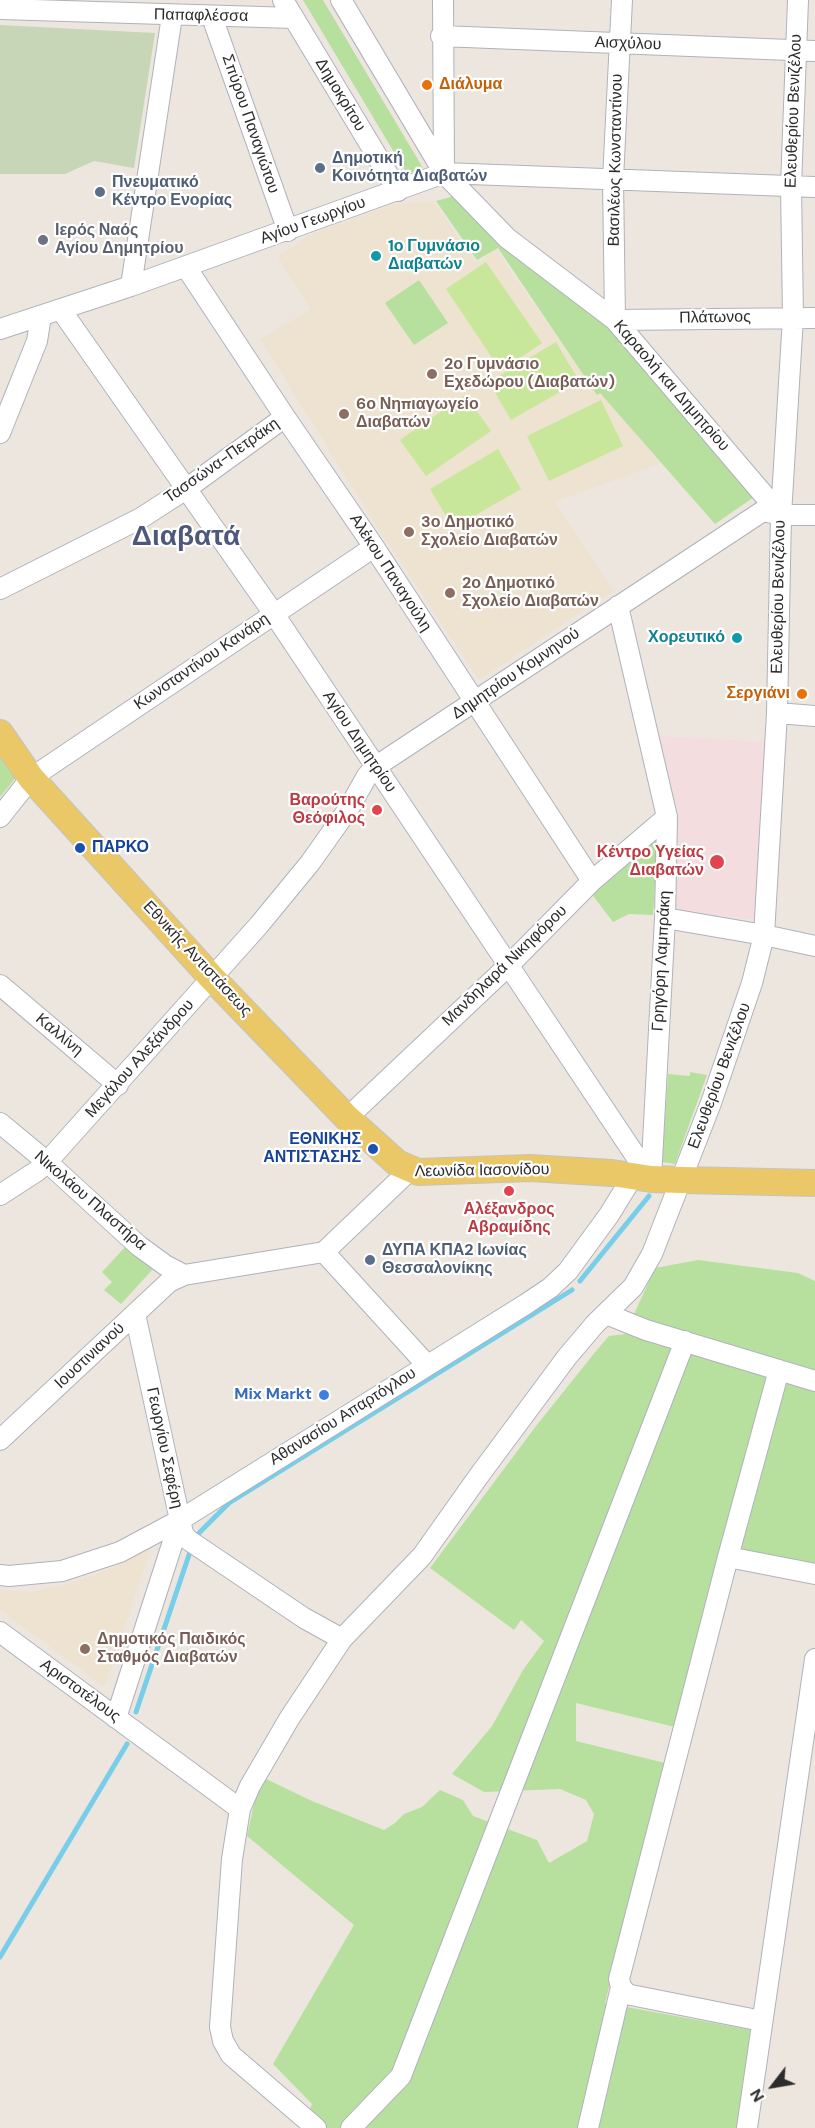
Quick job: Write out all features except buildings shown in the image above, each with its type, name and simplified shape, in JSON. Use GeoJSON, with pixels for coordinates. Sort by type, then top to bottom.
{"type":"FeatureCollection","features":[{"type":"Feature","properties":{"kind":"main road","name":"Εθνικής Αντιστάσεως"},"geometry":{"type":"LineString","coordinates":[[0,733],[31,778],[212,978],[347,1118],[397,1163],[410,1170]]}},
{"type":"Feature","properties":{"kind":"main road","name":"Λεωνίδα Ιασονίδου"},"geometry":{"type":"LineString","coordinates":[[410,1170],[426,1172],[530,1168],[681,1180],[815,1183]]}},
{"type":"Feature","properties":{"kind":"street","name":"Δημοκρίτου"},"geometry":{"type":"LineString","coordinates":[[283,0],[398,191]]}},
{"type":"Feature","properties":{"kind":"street","name":"Καραολή και Δημητρίου"},"geometry":{"type":"LineString","coordinates":[[341,0],[444,173],[507,238],[615,320],[781,515]]}},
{"type":"Feature","properties":{"kind":"street"},"geometry":{"type":"LineString","coordinates":[[442,0],[444,173]]}},
{"type":"Feature","properties":{"kind":"street","name":"Βασιλέως Κωνσταντίνου"},"geometry":{"type":"LineString","coordinates":[[615,320],[613,179],[622,0]]}},
{"type":"Feature","properties":{"kind":"street","name":"Ελευθερίου Βενιζέλου"},"geometry":{"type":"LineString","coordinates":[[316,2128],[231,2055],[223,2041],[220,2027],[231,1869],[240,1809],[250,1786],[275,1743],[342,1639],[422,1556],[548,1382],[585,1335],[629,1293],[644,1269],[681,1180],[735,1036],[764,935],[777,713],[781,515],[793,317],[790,186],[805,50],[798,0]]}},
{"type":"Feature","properties":{"kind":"street","name":"Παπαφλέσσα"},"geometry":{"type":"LineString","coordinates":[[0,9],[294,18]]}},
{"type":"Feature","properties":{"kind":"street"},"geometry":{"type":"LineString","coordinates":[[131,286],[172,16]]}},
{"type":"Feature","properties":{"kind":"street","name":"Σπύρου Παναγιώτου"},"geometry":{"type":"LineString","coordinates":[[212,17],[288,231]]}},
{"type":"Feature","properties":{"kind":"street","name":"Αισχύλου"},"geometry":{"type":"LineString","coordinates":[[441,36],[805,50]]}},
{"type":"Feature","properties":{"kind":"street","name":"Αγίου Γεωργίου"},"geometry":{"type":"LineString","coordinates":[[0,329],[186,267],[444,173],[815,187]]}},
{"type":"Feature","properties":{"kind":"street","name":"Αλέκου Παναγούλη"},"geometry":{"type":"LineString","coordinates":[[186,267],[374,546],[592,881]]}},
{"type":"Feature","properties":{"kind":"street","name":"Αγίου Δημητρίου"},"geometry":{"type":"LineString","coordinates":[[61,310],[274,614],[508,966],[642,1177]]}},
{"type":"Feature","properties":{"kind":"street"},"geometry":{"type":"LineString","coordinates":[[0,433],[37,341],[40,316]]}},
{"type":"Feature","properties":{"kind":"street","name":"Πλάτωνος"},"geometry":{"type":"LineString","coordinates":[[615,320],[815,318]]}},
{"type":"Feature","properties":{"kind":"street","name":"Τασσώνα-Πετράκη"},"geometry":{"type":"LineString","coordinates":[[0,589],[141,518],[186,489],[285,417]]}},
{"type":"Feature","properties":{"kind":"street","name":"Δημητρίου Κομνηνού"},"geometry":{"type":"LineString","coordinates":[[375,767],[763,511],[781,515],[815,515]]}},
{"type":"Feature","properties":{"kind":"street","name":"Κωνσταντίνου Κανάρη"},"geometry":{"type":"LineString","coordinates":[[0,817],[31,778],[374,546]]}},
{"type":"Feature","properties":{"kind":"street","name":"Γρηγόρη Λαμπράκη"},"geometry":{"type":"LineString","coordinates":[[618,606],[667,817],[665,918],[642,1177]]}},
{"type":"Feature","properties":{"kind":"street"},"geometry":{"type":"LineString","coordinates":[[777,713],[815,716]]}},
{"type":"Feature","properties":{"kind":"street","name":"Μεγάλου Αλεξάνδρου"},"geometry":{"type":"LineString","coordinates":[[0,1195],[38,1171],[47,1162],[212,978],[298,879],[349,808],[367,776],[375,767]]}},
{"type":"Feature","properties":{"kind":"street","name":"Μανδηλαρά Νικηφόρου"},"geometry":{"type":"LineString","coordinates":[[347,1118],[508,966],[592,881],[667,817]]}},
{"type":"Feature","properties":{"kind":"street"},"geometry":{"type":"LineString","coordinates":[[665,918],[815,946]]}},
{"type":"Feature","properties":{"kind":"street","name":"Καλλίνη"},"geometry":{"type":"LineString","coordinates":[[0,984],[118,1084]]}},
{"type":"Feature","properties":{"kind":"street","name":"Νικολάου Πλαστήρα"},"geometry":{"type":"LineString","coordinates":[[0,1123],[47,1162],[139,1246],[183,1275]]}},
{"type":"Feature","properties":{"kind":"street","name":"Λεωνίδα Ιασονίδου"},"geometry":{"type":"LineString","coordinates":[[324,1252],[410,1170]]}},
{"type":"Feature","properties":{"kind":"street","name":"Αθανασίου Απαρτόγλου"},"geometry":{"type":"LineString","coordinates":[[0,1575],[62,1571],[120,1552],[180,1520],[526,1304],[558,1281],[642,1177]]}},
{"type":"Feature","properties":{"kind":"street"},"geometry":{"type":"LineString","coordinates":[[183,1275],[324,1252],[427,1365]]}},
{"type":"Feature","properties":{"kind":"street","name":"Ιουστινιανού"},"geometry":{"type":"LineString","coordinates":[[0,1440],[169,1282],[183,1275]]}},
{"type":"Feature","properties":{"kind":"street","name":"Γεωργίου Σεφέρη"},"geometry":{"type":"LineString","coordinates":[[116,1718],[180,1520],[135,1314]]}},
{"type":"Feature","properties":{"kind":"street"},"geometry":{"type":"LineString","coordinates":[[606,1314],[646,1330],[815,1381]]}},
{"type":"Feature","properties":{"kind":"street"},"geometry":{"type":"LineString","coordinates":[[351,2128],[401,2076],[685,1341]]}},
{"type":"Feature","properties":{"kind":"street"},"geometry":{"type":"LineString","coordinates":[[588,2128],[621,1987],[619,1979],[728,1557],[779,1370]]}},
{"type":"Feature","properties":{"kind":"street"},"geometry":{"type":"LineString","coordinates":[[180,1520],[187,1539],[304,1618],[342,1639]]}},
{"type":"Feature","properties":{"kind":"street"},"geometry":{"type":"LineString","coordinates":[[728,1557],[815,1574]]}},
{"type":"Feature","properties":{"kind":"street","name":"Αριστοτέλους"},"geometry":{"type":"LineString","coordinates":[[0,1632],[240,1809]]}},
{"type":"Feature","properties":{"kind":"street"},"geometry":{"type":"LineString","coordinates":[[747,2128],[815,1659]]}},
{"type":"Feature","properties":{"kind":"street"},"geometry":{"type":"LineString","coordinates":[[621,1987],[631,1995],[762,2021]]}},
{"type":"Feature","properties":{"kind":"shaded area"},"geometry":{"type":"Polygon","coordinates":[[[434,202],[476,263],[496,250],[597,394],[600,393],[661,463],[555,502],[613,591],[479,680],[369,514],[260,339],[311,309],[278,257],[309,235],[396,203],[434,202]]]}},
{"type":"Feature","properties":{"kind":"shaded area","name":"Κέντρο Υγείας Διαβατών"},"geometry":{"type":"Polygon","coordinates":[[[658,736],[768,742],[757,920],[672,910],[658,736]]]}},
{"type":"Feature","properties":{"kind":"shaded area","name":"Δημοτικός Παιδικός Σταθμός Διαβατών"},"geometry":{"type":"Polygon","coordinates":[[[152,1546],[105,1687],[0,1610],[0,1590],[32,1592],[76,1581],[115,1567],[152,1546]]]}},
{"type":"Feature","properties":{"kind":"green space"},"geometry":{"type":"Polygon","coordinates":[[[303,0],[323,0],[423,168],[407,174],[303,0]]]}},
{"type":"Feature","properties":{"kind":"green space"},"geometry":{"type":"Polygon","coordinates":[[[0,25],[155,33],[134,168],[94,161],[65,174],[0,174],[0,25]]]}},
{"type":"Feature","properties":{"kind":"green space"},"geometry":{"type":"Polygon","coordinates":[[[454,196],[610,324],[757,495],[715,524],[600,393],[597,395],[498,248],[477,260],[436,201],[454,196]]]}},
{"type":"Feature","properties":{"kind":"green space"},"geometry":{"type":"Polygon","coordinates":[[[486,262],[542,343],[501,371],[446,289],[486,262]]]}},
{"type":"Feature","properties":{"kind":"green space"},"geometry":{"type":"Polygon","coordinates":[[[419,280],[448,323],[414,345],[385,303],[419,280]]]}},
{"type":"Feature","properties":{"kind":"green space"},"geometry":{"type":"Polygon","coordinates":[[[556,342],[579,381],[511,420],[489,382],[556,342]]]}},
{"type":"Feature","properties":{"kind":"green space"},"geometry":{"type":"Polygon","coordinates":[[[465,395],[491,431],[426,476],[400,440],[465,395]]]}},
{"type":"Feature","properties":{"kind":"green space"},"geometry":{"type":"Polygon","coordinates":[[[601,400],[623,446],[549,481],[527,436],[601,400]]]}},
{"type":"Feature","properties":{"kind":"green space"},"geometry":{"type":"Polygon","coordinates":[[[498,449],[521,489],[453,528],[430,489],[498,449]]]}},
{"type":"Feature","properties":{"kind":"green space"},"geometry":{"type":"Polygon","coordinates":[[[0,749],[18,775],[0,797],[0,749]]]}},
{"type":"Feature","properties":{"kind":"green space"},"geometry":{"type":"Polygon","coordinates":[[[650,838],[658,839],[653,915],[629,914],[613,922],[591,893],[650,838]]]}},
{"type":"Feature","properties":{"kind":"green space"},"geometry":{"type":"Polygon","coordinates":[[[690,1072],[707,1075],[675,1164],[662,1162],[668,1074],[690,1076],[690,1072]]]}},
{"type":"Feature","properties":{"kind":"green space"},"geometry":{"type":"Polygon","coordinates":[[[127,1245],[153,1269],[121,1304],[104,1290],[112,1282],[102,1272],[127,1245]]]}},
{"type":"Feature","properties":{"kind":"green space"},"geometry":{"type":"Polygon","coordinates":[[[698,1260],[798,1273],[815,1281],[815,1570],[721,1551],[675,1727],[576,1703],[576,1741],[665,1763],[605,2003],[752,2030],[739,2128],[301,2128],[312,2104],[273,2064],[354,1925],[247,1836],[254,1804],[264,1778],[312,1801],[384,1830],[404,1814],[422,1807],[440,1790],[463,1800],[473,1816],[537,1840],[549,1863],[587,1841],[594,1814],[586,1800],[560,1789],[484,1792],[452,1774],[492,1726],[523,1670],[544,1641],[521,1620],[514,1630],[430,1568],[536,1426],[596,1351],[609,1336],[625,1334],[655,1268],[698,1260]]]}},
{"type":"Feature","properties":{"kind":"waterway"},"geometry":{"type":"LineString","coordinates":[[580,1281],[649,1196]]}},
{"type":"Feature","properties":{"kind":"waterway"},"geometry":{"type":"LineString","coordinates":[[199,1533],[229,1503],[572,1290]]}},
{"type":"Feature","properties":{"kind":"waterway"},"geometry":{"type":"LineString","coordinates":[[136,1712],[190,1552]]}},
{"type":"Feature","properties":{"kind":"waterway"},"geometry":{"type":"LineString","coordinates":[[0,1957],[127,1744]]}},
{"type":"Feature","properties":{"kind":"place","name":"Διάλυμα"},"geometry":{"type":"Point","coordinates":[427,85]}},
{"type":"Feature","properties":{"kind":"place","name":"Δημοτική Κοινότητα Διαβατών"},"geometry":{"type":"Point","coordinates":[320,168]}},
{"type":"Feature","properties":{"kind":"place","name":"Πνευματικό Κέντρο Ενορίας"},"geometry":{"type":"Point","coordinates":[100,192]}},
{"type":"Feature","properties":{"kind":"place","name":"Ιερός Ναός Αγίου Δημητρίου"},"geometry":{"type":"Point","coordinates":[43,240]}},
{"type":"Feature","properties":{"kind":"place","name":"1ο Γυμνάσιο Διαβατών"},"geometry":{"type":"Point","coordinates":[376,256]}},
{"type":"Feature","properties":{"kind":"place","name":"2ο Γυμνάσιο Εχεδώρου (Διαβατών)"},"geometry":{"type":"Point","coordinates":[432,374]}},
{"type":"Feature","properties":{"kind":"place","name":"6ο Νηπιαγωγείο Διαβατών"},"geometry":{"type":"Point","coordinates":[344,414]}},
{"type":"Feature","properties":{"kind":"place","name":"3ο Δημοτικό Σχολείο Διαβατών"},"geometry":{"type":"Point","coordinates":[409,532]}},
{"type":"Feature","properties":{"kind":"place","name":"2ο Δημοτικό Σχολείο Διαβατών"},"geometry":{"type":"Point","coordinates":[450,593]}},
{"type":"Feature","properties":{"kind":"place","name":"Χορευτικό"},"geometry":{"type":"Point","coordinates":[737,638]}},
{"type":"Feature","properties":{"kind":"place","name":"Σεργιάνι"},"geometry":{"type":"Point","coordinates":[802,694]}},
{"type":"Feature","properties":{"kind":"place","name":"Βαρούτης Θεόφιλος"},"geometry":{"type":"Point","coordinates":[377,810]}},
{"type":"Feature","properties":{"kind":"place","name":"ΠΑΡΚΟ"},"geometry":{"type":"Point","coordinates":[80,848]}},
{"type":"Feature","properties":{"kind":"place","name":"Κέντρο Υγείας Διαβατών"},"geometry":{"type":"Point","coordinates":[717,862]}},
{"type":"Feature","properties":{"kind":"place","name":"ΕΘΝΙΚΗΣ ΑΝΤΙΣΤΑΣΗΣ"},"geometry":{"type":"Point","coordinates":[373,1149]}},
{"type":"Feature","properties":{"kind":"place","name":"Αλέξανδρος Αβραμίδης"},"geometry":{"type":"Point","coordinates":[509,1191]}},
{"type":"Feature","properties":{"kind":"place","name":"ΔΥΠΑ ΚΠΑ2 Ιωνίας Θεσσαλονίκης"},"geometry":{"type":"Point","coordinates":[370,1260]}},
{"type":"Feature","properties":{"kind":"place","name":"Mix Markt"},"geometry":{"type":"Point","coordinates":[324,1395]}},
{"type":"Feature","properties":{"kind":"place","name":"Δημοτικός Παιδικός Σταθμός Διαβατών"},"geometry":{"type":"Point","coordinates":[85,1649]}},
{"type":"Feature","properties":{"kind":"district","name":"Διαβατά"},"geometry":{"type":"Point","coordinates":[186,538]}}]}
